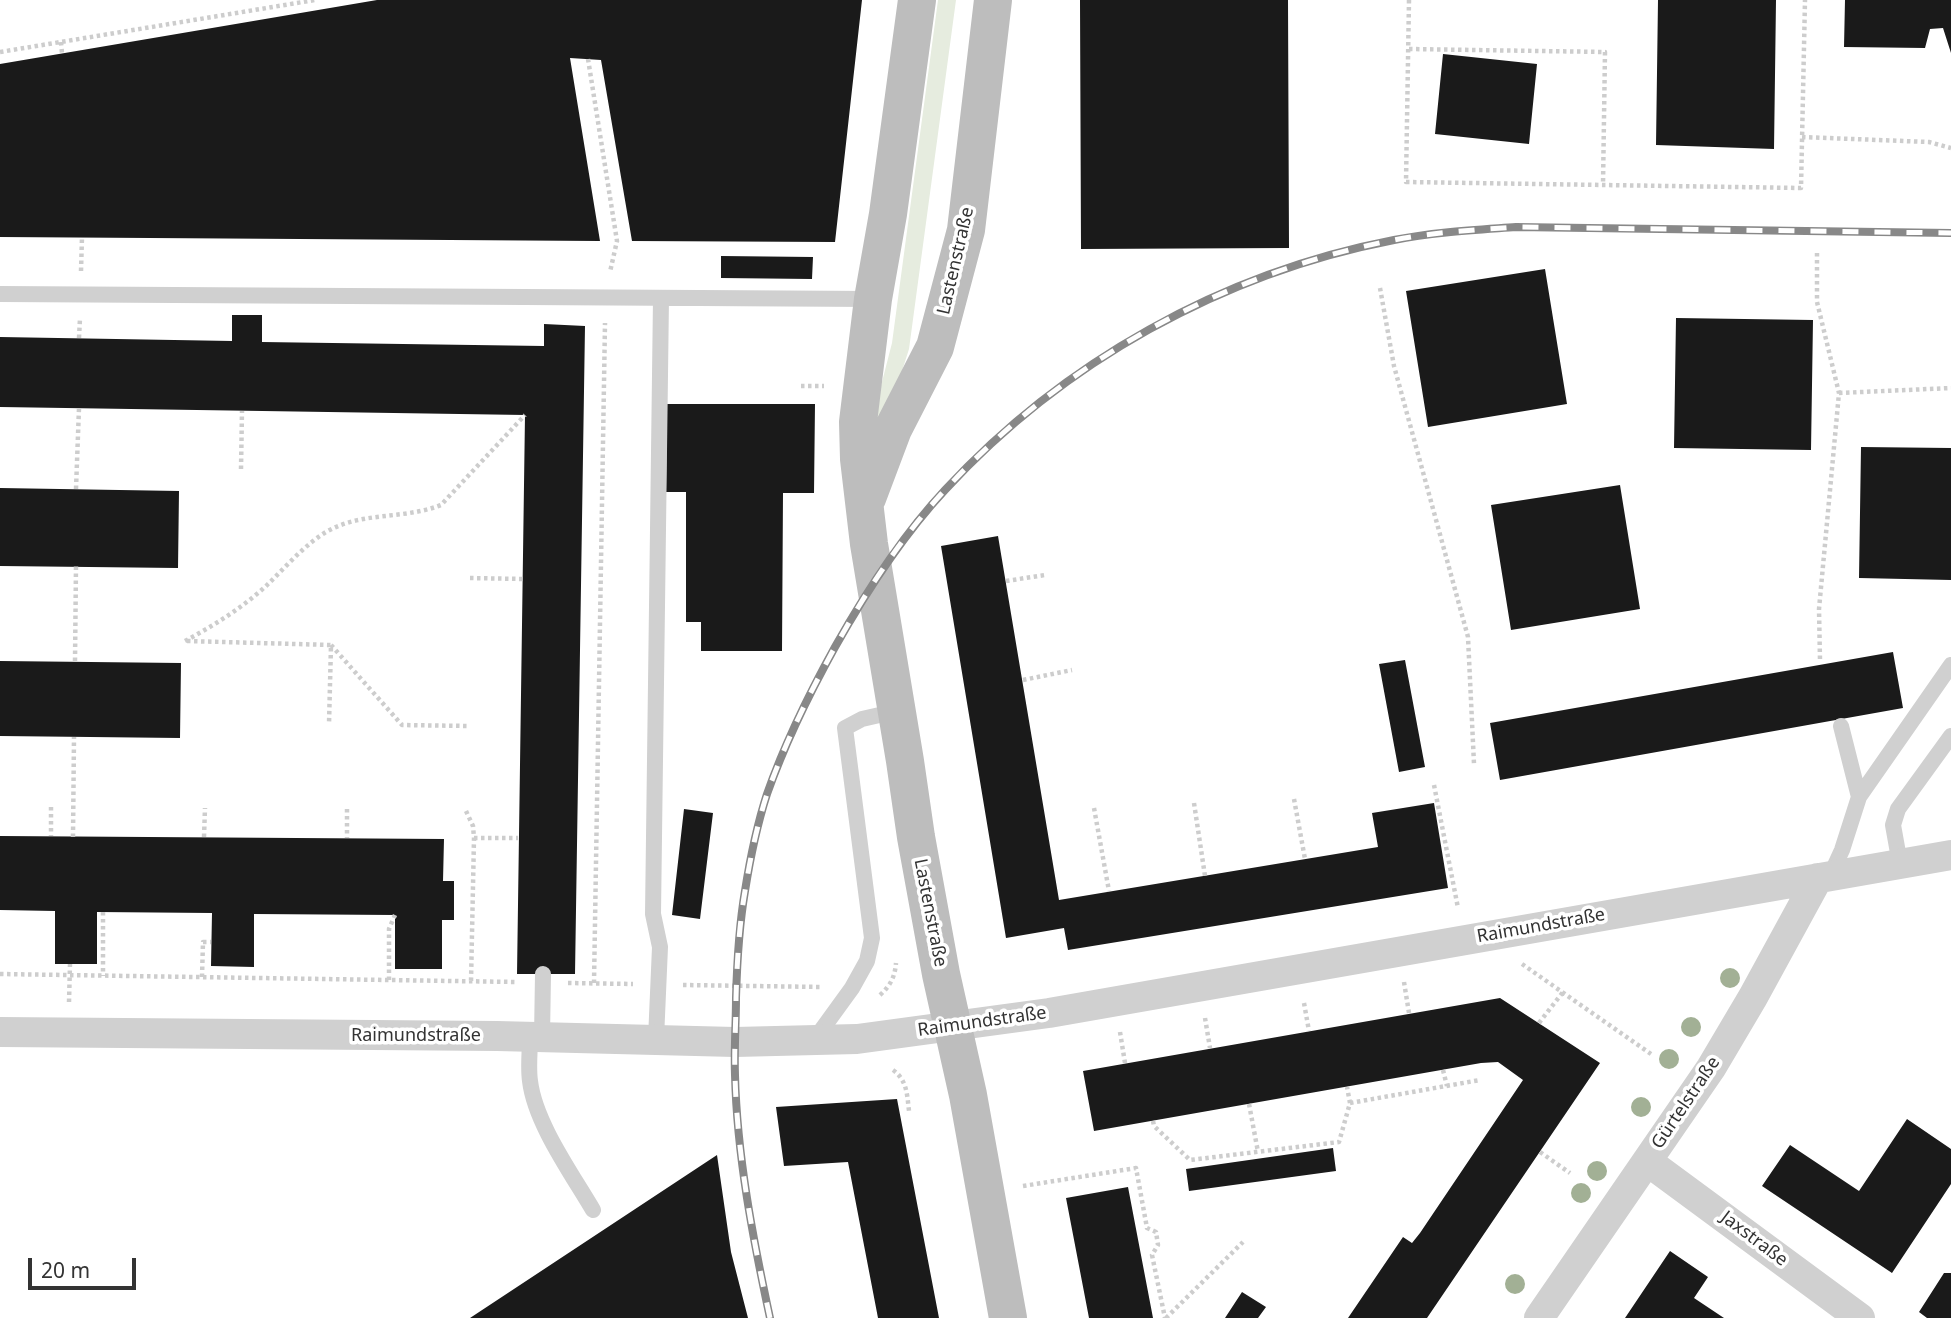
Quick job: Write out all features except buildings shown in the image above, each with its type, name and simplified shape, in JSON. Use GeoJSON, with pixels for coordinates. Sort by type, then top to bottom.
{"type":"FeatureCollection","features":[{"type":"Feature","properties":{"kind":"main road","name":"Lastenstraße"},"geometry":{"type":"LineString","coordinates":[[917,0],[888,214],[873,299],[858,422],[859,459],[864,507],[916,837],[968,1095],[1008,1318]]}},
{"type":"Feature","properties":{"kind":"main road","name":"Lastenstraße"},"geometry":{"type":"LineString","coordinates":[[864,507],[893,429],[935,347],[966,230],[993,0]]}},
{"type":"Feature","properties":{"kind":"street","name":"Raimundstraße"},"geometry":{"type":"LineString","coordinates":[[0,1032],[536,1037],[735,1042],[857,1039],[1049,1013],[1951,855]]}},
{"type":"Feature","properties":{"kind":"street","name":"Gürtelstraße"},"geometry":{"type":"LineString","coordinates":[[1539,1318],[1710,1068],[1825,876]]}},
{"type":"Feature","properties":{"kind":"street","name":"Jaxstraße"},"geometry":{"type":"LineString","coordinates":[[1647,1161],[1860,1318]]}},
{"type":"Feature","properties":{"kind":"lane"},"geometry":{"type":"LineString","coordinates":[[0,294],[873,299]]}},
{"type":"Feature","properties":{"kind":"lane"},"geometry":{"type":"LineString","coordinates":[[656,1039],[660,947],[653,914],[661,298]]}},
{"type":"Feature","properties":{"kind":"lane"},"geometry":{"type":"LineString","coordinates":[[1825,876],[1842,850],[1860,797],[1951,665]]}},
{"type":"Feature","properties":{"kind":"lane"},"geometry":{"type":"LineString","coordinates":[[815,1039],[852,988],[867,961],[872,938],[845,728],[862,719],[897,711]]}},
{"type":"Feature","properties":{"kind":"lane"},"geometry":{"type":"LineString","coordinates":[[1841,726],[1860,797]]}},
{"type":"Feature","properties":{"kind":"lane"},"geometry":{"type":"LineString","coordinates":[[1900,864],[1893,825],[1898,809],[1951,736]]}},
{"type":"Feature","properties":{"kind":"lane"},"geometry":{"type":"LineString","coordinates":[[543,978],[530,1083],[536,1109],[593,1210]]}},
{"type":"Feature","properties":{"kind":"path"},"geometry":{"type":"LineString","coordinates":[[0,52],[315,0]]}},
{"type":"Feature","properties":{"kind":"path"},"geometry":{"type":"LineString","coordinates":[[1409,0],[1406,182],[1801,188],[1805,0]]}},
{"type":"Feature","properties":{"kind":"path"},"geometry":{"type":"LineString","coordinates":[[61,42],[62,53]]}},
{"type":"Feature","properties":{"kind":"path"},"geometry":{"type":"LineString","coordinates":[[1409,50],[1605,52],[1603,186]]}},
{"type":"Feature","properties":{"kind":"path"},"geometry":{"type":"LineString","coordinates":[[588,59],[617,241],[605,297],[594,983]]}},
{"type":"Feature","properties":{"kind":"path"},"geometry":{"type":"LineString","coordinates":[[1802,137],[1929,142],[1951,148]]}},
{"type":"Feature","properties":{"kind":"path"},"geometry":{"type":"LineString","coordinates":[[1817,253],[1816,302],[1839,393],[1819,609],[1820,660]]}},
{"type":"Feature","properties":{"kind":"path"},"geometry":{"type":"LineString","coordinates":[[1380,288],[1394,366],[1468,637],[1474,764]]}},
{"type":"Feature","properties":{"kind":"path"},"geometry":{"type":"LineString","coordinates":[[800,386],[824,386]]}},
{"type":"Feature","properties":{"kind":"path"},"geometry":{"type":"LineString","coordinates":[[1839,393],[1951,388]]}},
{"type":"Feature","properties":{"kind":"path"},"geometry":{"type":"LineString","coordinates":[[76,489],[79,408]]}},
{"type":"Feature","properties":{"kind":"path"},"geometry":{"type":"LineString","coordinates":[[241,469],[242,411]]}},
{"type":"Feature","properties":{"kind":"path"},"geometry":{"type":"LineString","coordinates":[[468,726],[402,725],[331,645],[185,641],[214,625],[256,594],[325,533],[362,518],[405,515],[441,505],[525,415]]}},
{"type":"Feature","properties":{"kind":"path"},"geometry":{"type":"LineString","coordinates":[[75,662],[76,566]]}},
{"type":"Feature","properties":{"kind":"path"},"geometry":{"type":"LineString","coordinates":[[1006,581],[1045,575]]}},
{"type":"Feature","properties":{"kind":"path"},"geometry":{"type":"LineString","coordinates":[[470,578],[523,579]]}},
{"type":"Feature","properties":{"kind":"path"},"geometry":{"type":"LineString","coordinates":[[329,724],[331,645]]}},
{"type":"Feature","properties":{"kind":"path"},"geometry":{"type":"LineString","coordinates":[[1023,680],[1072,670]]}},
{"type":"Feature","properties":{"kind":"path"},"geometry":{"type":"LineString","coordinates":[[73,836],[74,737]]}},
{"type":"Feature","properties":{"kind":"path"},"geometry":{"type":"LineString","coordinates":[[1434,785],[1459,914]]}},
{"type":"Feature","properties":{"kind":"path"},"geometry":{"type":"LineString","coordinates":[[1294,799],[1304,859]]}},
{"type":"Feature","properties":{"kind":"path"},"geometry":{"type":"LineString","coordinates":[[1194,803],[1205,876]]}},
{"type":"Feature","properties":{"kind":"path"},"geometry":{"type":"LineString","coordinates":[[51,807],[51,836]]}},
{"type":"Feature","properties":{"kind":"path"},"geometry":{"type":"LineString","coordinates":[[204,837],[205,808]]}},
{"type":"Feature","properties":{"kind":"path"},"geometry":{"type":"LineString","coordinates":[[1094,808],[1108,891]]}},
{"type":"Feature","properties":{"kind":"path"},"geometry":{"type":"LineString","coordinates":[[347,810],[347,838]]}},
{"type":"Feature","properties":{"kind":"path"},"geometry":{"type":"LineString","coordinates":[[466,811],[473,826],[474,838],[471,982]]}},
{"type":"Feature","properties":{"kind":"path"},"geometry":{"type":"LineString","coordinates":[[474,838],[518,838]]}},
{"type":"Feature","properties":{"kind":"path"},"geometry":{"type":"LineString","coordinates":[[103,912],[103,976]]}},
{"type":"Feature","properties":{"kind":"path"},"geometry":{"type":"LineString","coordinates":[[389,980],[389,929],[395,915]]}},
{"type":"Feature","properties":{"kind":"path"},"geometry":{"type":"LineString","coordinates":[[202,977],[203,942],[211,943]]}},
{"type":"Feature","properties":{"kind":"path"},"geometry":{"type":"LineString","coordinates":[[1518,962],[1651,1054]]}},
{"type":"Feature","properties":{"kind":"path"},"geometry":{"type":"LineString","coordinates":[[0,974],[471,982],[543,978],[594,983],[852,988],[878,997]]}},
{"type":"Feature","properties":{"kind":"path"},"geometry":{"type":"LineString","coordinates":[[1404,982],[1409,1013]]}},
{"type":"Feature","properties":{"kind":"path"},"geometry":{"type":"LineString","coordinates":[[1539,1023],[1563,992]]}},
{"type":"Feature","properties":{"kind":"path"},"geometry":{"type":"LineString","coordinates":[[1303,998],[1309,1031]]}},
{"type":"Feature","properties":{"kind":"path"},"geometry":{"type":"LineString","coordinates":[[1204,1014],[1210,1048]]}},
{"type":"Feature","properties":{"kind":"path"},"geometry":{"type":"LineString","coordinates":[[1119,1028],[1125,1063]]}},
{"type":"Feature","properties":{"kind":"path"},"geometry":{"type":"LineString","coordinates":[[1443,1070],[1447,1086]]}},
{"type":"Feature","properties":{"kind":"path"},"geometry":{"type":"LineString","coordinates":[[1350,1103],[1480,1080]]}},
{"type":"Feature","properties":{"kind":"path"},"geometry":{"type":"LineString","coordinates":[[1153,1121],[1154,1126],[1191,1160],[1339,1142],[1350,1103],[1347,1087]]}},
{"type":"Feature","properties":{"kind":"path"},"geometry":{"type":"LineString","coordinates":[[1250,1104],[1258,1152]]}},
{"type":"Feature","properties":{"kind":"path"},"geometry":{"type":"LineString","coordinates":[[1540,1153],[1570,1173]]}},
{"type":"Feature","properties":{"kind":"path"},"geometry":{"type":"LineString","coordinates":[[1023,1186],[1136,1168],[1147,1228],[1156,1232],[1158,1245],[1152,1255],[1165,1318]]}},
{"type":"Feature","properties":{"kind":"path"},"geometry":{"type":"LineString","coordinates":[[1165,1318],[1243,1242]]}},
{"type":"Feature","properties":{"kind":"shaded area"},"geometry":{"type":"Polygon","coordinates":[[[938,0],[956,0],[909,349],[879,421],[874,413],[892,343],[938,0]]]}},
{"type":"Feature","properties":{"kind":"railway"},"geometry":{"type":"LineString","coordinates":[[770,1318],[747,1197],[735,1075],[736,985],[740,931],[757,830],[767,794],[790,737],[825,665],[859,606],[914,527],[945,490],[991,444],[1041,402],[1094,363],[1149,329],[1207,300],[1268,275],[1330,255],[1394,240],[1439,233],[1516,227],[1951,233]]}}]}
